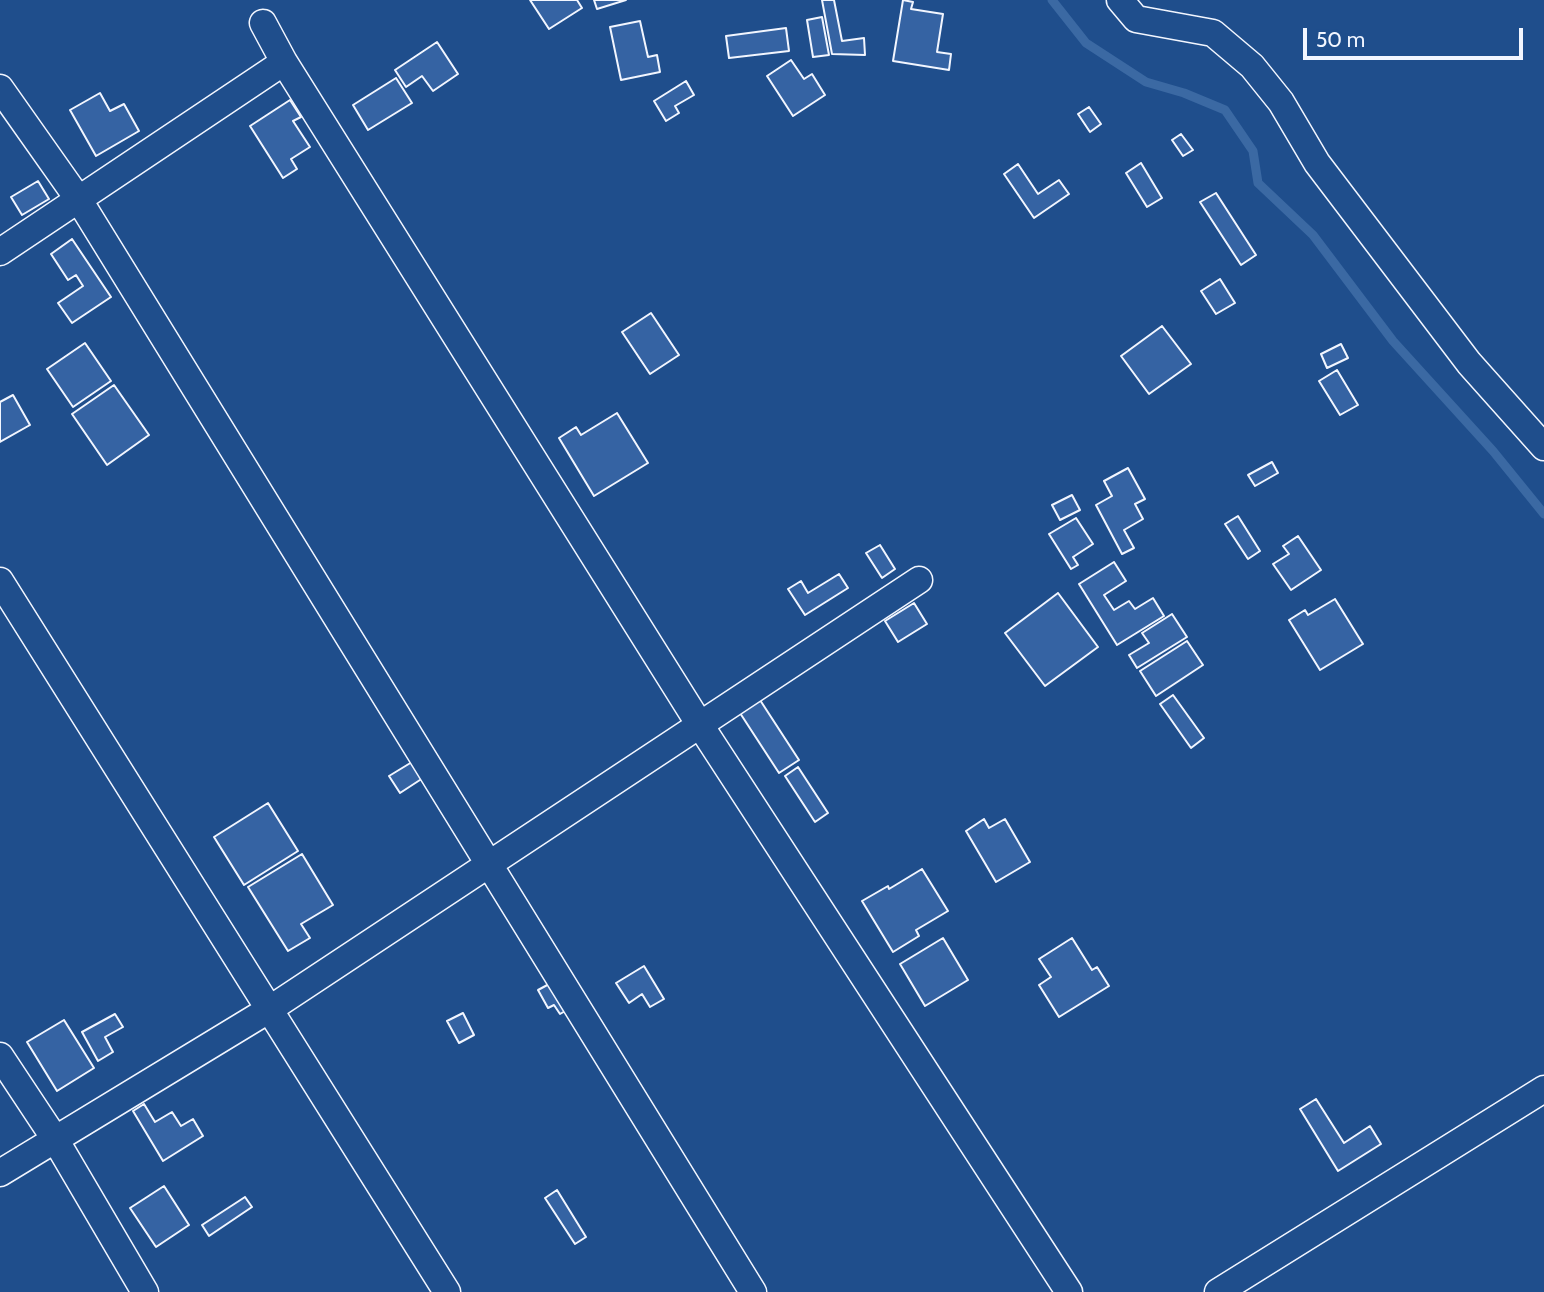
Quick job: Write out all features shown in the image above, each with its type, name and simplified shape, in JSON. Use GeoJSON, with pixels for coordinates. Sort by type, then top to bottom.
{"type":"FeatureCollection","features":[{"type":"Feature","properties":{"kind":"street"},"geometry":{"type":"LineString","coordinates":[[1120,0],[1136,19],[1213,33],[1252,66],[1281,102],[1317,163],[1469,363],[1544,447]]}},
{"type":"Feature","properties":{"kind":"street"},"geometry":{"type":"LineString","coordinates":[[262,23],[700,725],[1069,1292]]}},
{"type":"Feature","properties":{"kind":"street"},"geometry":{"type":"LineString","coordinates":[[0,252],[284,62]]}},
{"type":"Feature","properties":{"kind":"street"},"geometry":{"type":"LineString","coordinates":[[0,88],[79,200],[753,1292]]}},
{"type":"Feature","properties":{"kind":"street"},"geometry":{"type":"LineString","coordinates":[[0,1173],[270,1009],[919,580]]}},
{"type":"Feature","properties":{"kind":"street"},"geometry":{"type":"LineString","coordinates":[[0,581],[447,1292]]}},
{"type":"Feature","properties":{"kind":"street"},"geometry":{"type":"LineString","coordinates":[[0,1056],[55,1139],[145,1292]]}},
{"type":"Feature","properties":{"kind":"street"},"geometry":{"type":"LineString","coordinates":[[1218,1292],[1544,1089]]}},
{"type":"Feature","properties":{"kind":"building"},"geometry":{"type":"Polygon","coordinates":[[[530,0],[577,0],[582,8],[549,29],[530,0]]]}},
{"type":"Feature","properties":{"kind":"building"},"geometry":{"type":"Polygon","coordinates":[[[594,0],[626,0],[597,9],[594,0]]]}},
{"type":"Feature","properties":{"kind":"building"},"geometry":{"type":"Polygon","coordinates":[[[822,0],[834,0],[842,41],[864,38],[865,55],[832,54],[822,0]]]}},
{"type":"Feature","properties":{"kind":"building"},"geometry":{"type":"Polygon","coordinates":[[[903,0],[913,2],[911,9],[943,14],[937,52],[951,54],[949,70],[893,61],[903,0]]]}},
{"type":"Feature","properties":{"kind":"building"},"geometry":{"type":"Polygon","coordinates":[[[822,17],[829,55],[813,57],[807,20],[822,17]]]}},
{"type":"Feature","properties":{"kind":"building"},"geometry":{"type":"Polygon","coordinates":[[[640,21],[648,57],[657,55],[660,72],[621,80],[610,27],[640,21]]]}},
{"type":"Feature","properties":{"kind":"building"},"geometry":{"type":"Polygon","coordinates":[[[786,28],[789,51],[729,58],[726,36],[786,28]]]}},
{"type":"Feature","properties":{"kind":"building"},"geometry":{"type":"Polygon","coordinates":[[[437,42],[458,74],[433,91],[422,76],[406,87],[395,70],[437,42]]]}},
{"type":"Feature","properties":{"kind":"building"},"geometry":{"type":"Polygon","coordinates":[[[791,60],[804,79],[812,74],[825,95],[793,116],[767,76],[791,60]]]}},
{"type":"Feature","properties":{"kind":"building"},"geometry":{"type":"Polygon","coordinates":[[[396,78],[412,103],[368,130],[353,105],[396,78]]]}},
{"type":"Feature","properties":{"kind":"building"},"geometry":{"type":"Polygon","coordinates":[[[686,81],[694,95],[675,106],[679,113],[666,121],[654,101],[686,81]]]}},
{"type":"Feature","properties":{"kind":"building"},"geometry":{"type":"Polygon","coordinates":[[[100,93],[110,111],[124,104],[139,131],[96,156],[70,110],[100,93]]]}},
{"type":"Feature","properties":{"kind":"building"},"geometry":{"type":"Polygon","coordinates":[[[290,100],[301,117],[293,121],[310,147],[291,159],[297,169],[283,178],[250,126],[290,100]]]}},
{"type":"Feature","properties":{"kind":"building"},"geometry":{"type":"Polygon","coordinates":[[[1089,107],[1101,124],[1090,132],[1078,114],[1089,107]]]}},
{"type":"Feature","properties":{"kind":"building"},"geometry":{"type":"Polygon","coordinates":[[[1181,134],[1193,150],[1183,156],[1172,140],[1181,134]]]}},
{"type":"Feature","properties":{"kind":"building"},"geometry":{"type":"Polygon","coordinates":[[[1141,163],[1162,198],[1147,207],[1126,173],[1141,163]]]}},
{"type":"Feature","properties":{"kind":"building"},"geometry":{"type":"Polygon","coordinates":[[[1018,164],[1038,194],[1059,180],[1069,194],[1034,218],[1004,174],[1018,164]]]}},
{"type":"Feature","properties":{"kind":"building"},"geometry":{"type":"Polygon","coordinates":[[[38,181],[49,199],[22,215],[11,197],[38,181]]]}},
{"type":"Feature","properties":{"kind":"building"},"geometry":{"type":"Polygon","coordinates":[[[1216,193],[1256,255],[1241,265],[1200,202],[1216,193]]]}},
{"type":"Feature","properties":{"kind":"building"},"geometry":{"type":"Polygon","coordinates":[[[72,239],[111,297],[72,323],[58,303],[83,286],[76,275],[68,280],[51,254],[72,239]]]}},
{"type":"Feature","properties":{"kind":"building"},"geometry":{"type":"Polygon","coordinates":[[[1220,279],[1235,303],[1216,314],[1201,291],[1220,279]]]}},
{"type":"Feature","properties":{"kind":"building"},"geometry":{"type":"Polygon","coordinates":[[[651,313],[679,355],[650,374],[622,332],[651,313]]]}},
{"type":"Feature","properties":{"kind":"building"},"geometry":{"type":"Polygon","coordinates":[[[1162,326],[1191,364],[1149,394],[1121,356],[1162,326]]]}},
{"type":"Feature","properties":{"kind":"building"},"geometry":{"type":"Polygon","coordinates":[[[85,343],[111,381],[73,407],[47,369],[85,343]]]}},
{"type":"Feature","properties":{"kind":"building"},"geometry":{"type":"Polygon","coordinates":[[[1341,344],[1348,358],[1327,368],[1321,354],[1341,344]]]}},
{"type":"Feature","properties":{"kind":"building"},"geometry":{"type":"Polygon","coordinates":[[[1337,370],[1358,405],[1340,415],[1319,381],[1337,370]]]}},
{"type":"Feature","properties":{"kind":"building"},"geometry":{"type":"Polygon","coordinates":[[[114,385],[149,435],[107,465],[72,414],[114,385]]]}},
{"type":"Feature","properties":{"kind":"building"},"geometry":{"type":"Polygon","coordinates":[[[13,395],[30,425],[0,442],[0,402],[13,395]]]}},
{"type":"Feature","properties":{"kind":"building"},"geometry":{"type":"Polygon","coordinates":[[[617,413],[648,463],[594,496],[559,438],[576,427],[581,435],[617,413]]]}},
{"type":"Feature","properties":{"kind":"building"},"geometry":{"type":"Polygon","coordinates":[[[1272,462],[1278,473],[1255,486],[1248,475],[1272,462]]]}},
{"type":"Feature","properties":{"kind":"building"},"geometry":{"type":"Polygon","coordinates":[[[1128,468],[1145,499],[1135,504],[1143,519],[1124,530],[1134,548],[1122,554],[1096,505],[1112,496],[1104,481],[1128,468]]]}},
{"type":"Feature","properties":{"kind":"building"},"geometry":{"type":"Polygon","coordinates":[[[1072,495],[1080,510],[1060,520],[1052,505],[1072,495]]]}},
{"type":"Feature","properties":{"kind":"building"},"geometry":{"type":"Polygon","coordinates":[[[1238,516],[1260,551],[1248,559],[1225,524],[1238,516]]]}},
{"type":"Feature","properties":{"kind":"building"},"geometry":{"type":"Polygon","coordinates":[[[1076,518],[1093,544],[1073,557],[1078,565],[1071,569],[1049,534],[1076,518]]]}},
{"type":"Feature","properties":{"kind":"building"},"geometry":{"type":"Polygon","coordinates":[[[1298,536],[1321,570],[1291,590],[1273,564],[1289,554],[1283,546],[1298,536]]]}},
{"type":"Feature","properties":{"kind":"building"},"geometry":{"type":"Polygon","coordinates":[[[880,545],[895,569],[882,578],[866,553],[880,545]]]}},
{"type":"Feature","properties":{"kind":"building"},"geometry":{"type":"Polygon","coordinates":[[[1114,562],[1126,581],[1104,595],[1114,610],[1129,601],[1135,609],[1153,598],[1164,616],[1117,645],[1079,584],[1114,562]]]}},
{"type":"Feature","properties":{"kind":"building"},"geometry":{"type":"Polygon","coordinates":[[[839,574],[848,588],[805,615],[788,589],[801,581],[808,593],[839,574]]]}},
{"type":"Feature","properties":{"kind":"building"},"geometry":{"type":"Polygon","coordinates":[[[1058,593],[1098,647],[1045,686],[1005,633],[1058,593]]]}},
{"type":"Feature","properties":{"kind":"building"},"geometry":{"type":"Polygon","coordinates":[[[1335,599],[1363,644],[1320,670],[1289,620],[1305,610],[1308,615],[1335,599]]]}},
{"type":"Feature","properties":{"kind":"building"},"geometry":{"type":"Polygon","coordinates":[[[914,603],[927,624],[898,642],[885,621],[914,603]]]}},
{"type":"Feature","properties":{"kind":"building"},"geometry":{"type":"Polygon","coordinates":[[[1172,614],[1187,637],[1137,668],[1129,655],[1149,643],[1142,633],[1172,614]]]}},
{"type":"Feature","properties":{"kind":"building"},"geometry":{"type":"Polygon","coordinates":[[[1187,641],[1203,665],[1156,696],[1140,671],[1187,641]]]}},
{"type":"Feature","properties":{"kind":"building"},"geometry":{"type":"Polygon","coordinates":[[[1173,695],[1204,738],[1191,748],[1160,704],[1173,695]]]}},
{"type":"Feature","properties":{"kind":"building"},"geometry":{"type":"Polygon","coordinates":[[[760,700],[799,760],[779,773],[740,713],[760,700]]]}},
{"type":"Feature","properties":{"kind":"building"},"geometry":{"type":"Polygon","coordinates":[[[412,762],[423,778],[400,793],[389,776],[412,762]]]}},
{"type":"Feature","properties":{"kind":"building"},"geometry":{"type":"Polygon","coordinates":[[[798,767],[828,813],[815,822],[785,776],[798,767]]]}},
{"type":"Feature","properties":{"kind":"building"},"geometry":{"type":"Polygon","coordinates":[[[268,803],[298,851],[244,885],[214,837],[268,803]]]}},
{"type":"Feature","properties":{"kind":"building"},"geometry":{"type":"Polygon","coordinates":[[[984,819],[989,828],[1005,819],[1030,862],[996,882],[966,831],[984,819]]]}},
{"type":"Feature","properties":{"kind":"building"},"geometry":{"type":"Polygon","coordinates":[[[302,854],[333,905],[301,924],[310,938],[288,951],[248,887],[302,854]]]}},
{"type":"Feature","properties":{"kind":"building"},"geometry":{"type":"Polygon","coordinates":[[[922,869],[948,911],[916,930],[919,936],[893,952],[862,901],[888,886],[889,889],[922,869]]]}},
{"type":"Feature","properties":{"kind":"building"},"geometry":{"type":"Polygon","coordinates":[[[943,938],[968,980],[925,1006],[900,964],[943,938]]]}},
{"type":"Feature","properties":{"kind":"building"},"geometry":{"type":"Polygon","coordinates":[[[1072,938],[1092,970],[1097,967],[1109,986],[1059,1017],[1039,985],[1051,977],[1039,959],[1072,938]]]}},
{"type":"Feature","properties":{"kind":"building"},"geometry":{"type":"Polygon","coordinates":[[[644,966],[664,999],[650,1007],[642,994],[629,1003],[616,983],[644,966]]]}},
{"type":"Feature","properties":{"kind":"building"},"geometry":{"type":"Polygon","coordinates":[[[551,983],[567,1010],[560,1014],[554,1005],[548,1008],[538,990],[551,983]]]}},
{"type":"Feature","properties":{"kind":"building"},"geometry":{"type":"Polygon","coordinates":[[[463,1013],[474,1035],[459,1043],[447,1021],[463,1013]]]}},
{"type":"Feature","properties":{"kind":"building"},"geometry":{"type":"Polygon","coordinates":[[[115,1014],[123,1027],[105,1037],[113,1052],[98,1061],[82,1032],[115,1014]]]}},
{"type":"Feature","properties":{"kind":"building"},"geometry":{"type":"Polygon","coordinates":[[[64,1020],[94,1068],[57,1091],[27,1042],[64,1020]]]}},
{"type":"Feature","properties":{"kind":"building"},"geometry":{"type":"Polygon","coordinates":[[[1316,1099],[1344,1143],[1370,1126],[1381,1144],[1338,1171],[1300,1109],[1316,1099]]]}},
{"type":"Feature","properties":{"kind":"building"},"geometry":{"type":"Polygon","coordinates":[[[144,1104],[155,1122],[172,1112],[181,1126],[193,1119],[203,1136],[163,1161],[133,1111],[144,1104]]]}},
{"type":"Feature","properties":{"kind":"building"},"geometry":{"type":"Polygon","coordinates":[[[164,1186],[189,1225],[156,1247],[130,1208],[164,1186]]]}},
{"type":"Feature","properties":{"kind":"building"},"geometry":{"type":"Polygon","coordinates":[[[557,1190],[586,1237],[575,1244],[545,1198],[557,1190]]]}},
{"type":"Feature","properties":{"kind":"building"},"geometry":{"type":"Polygon","coordinates":[[[245,1197],[252,1207],[209,1236],[202,1225],[245,1197]]]}},
{"type":"Feature","properties":{"kind":"waterway"},"geometry":{"type":"LineString","coordinates":[[1052,0],[1086,43],[1146,82],[1184,93],[1225,110],[1253,151],[1258,183],[1313,235],[1393,341],[1493,451],[1544,514]]}}]}
